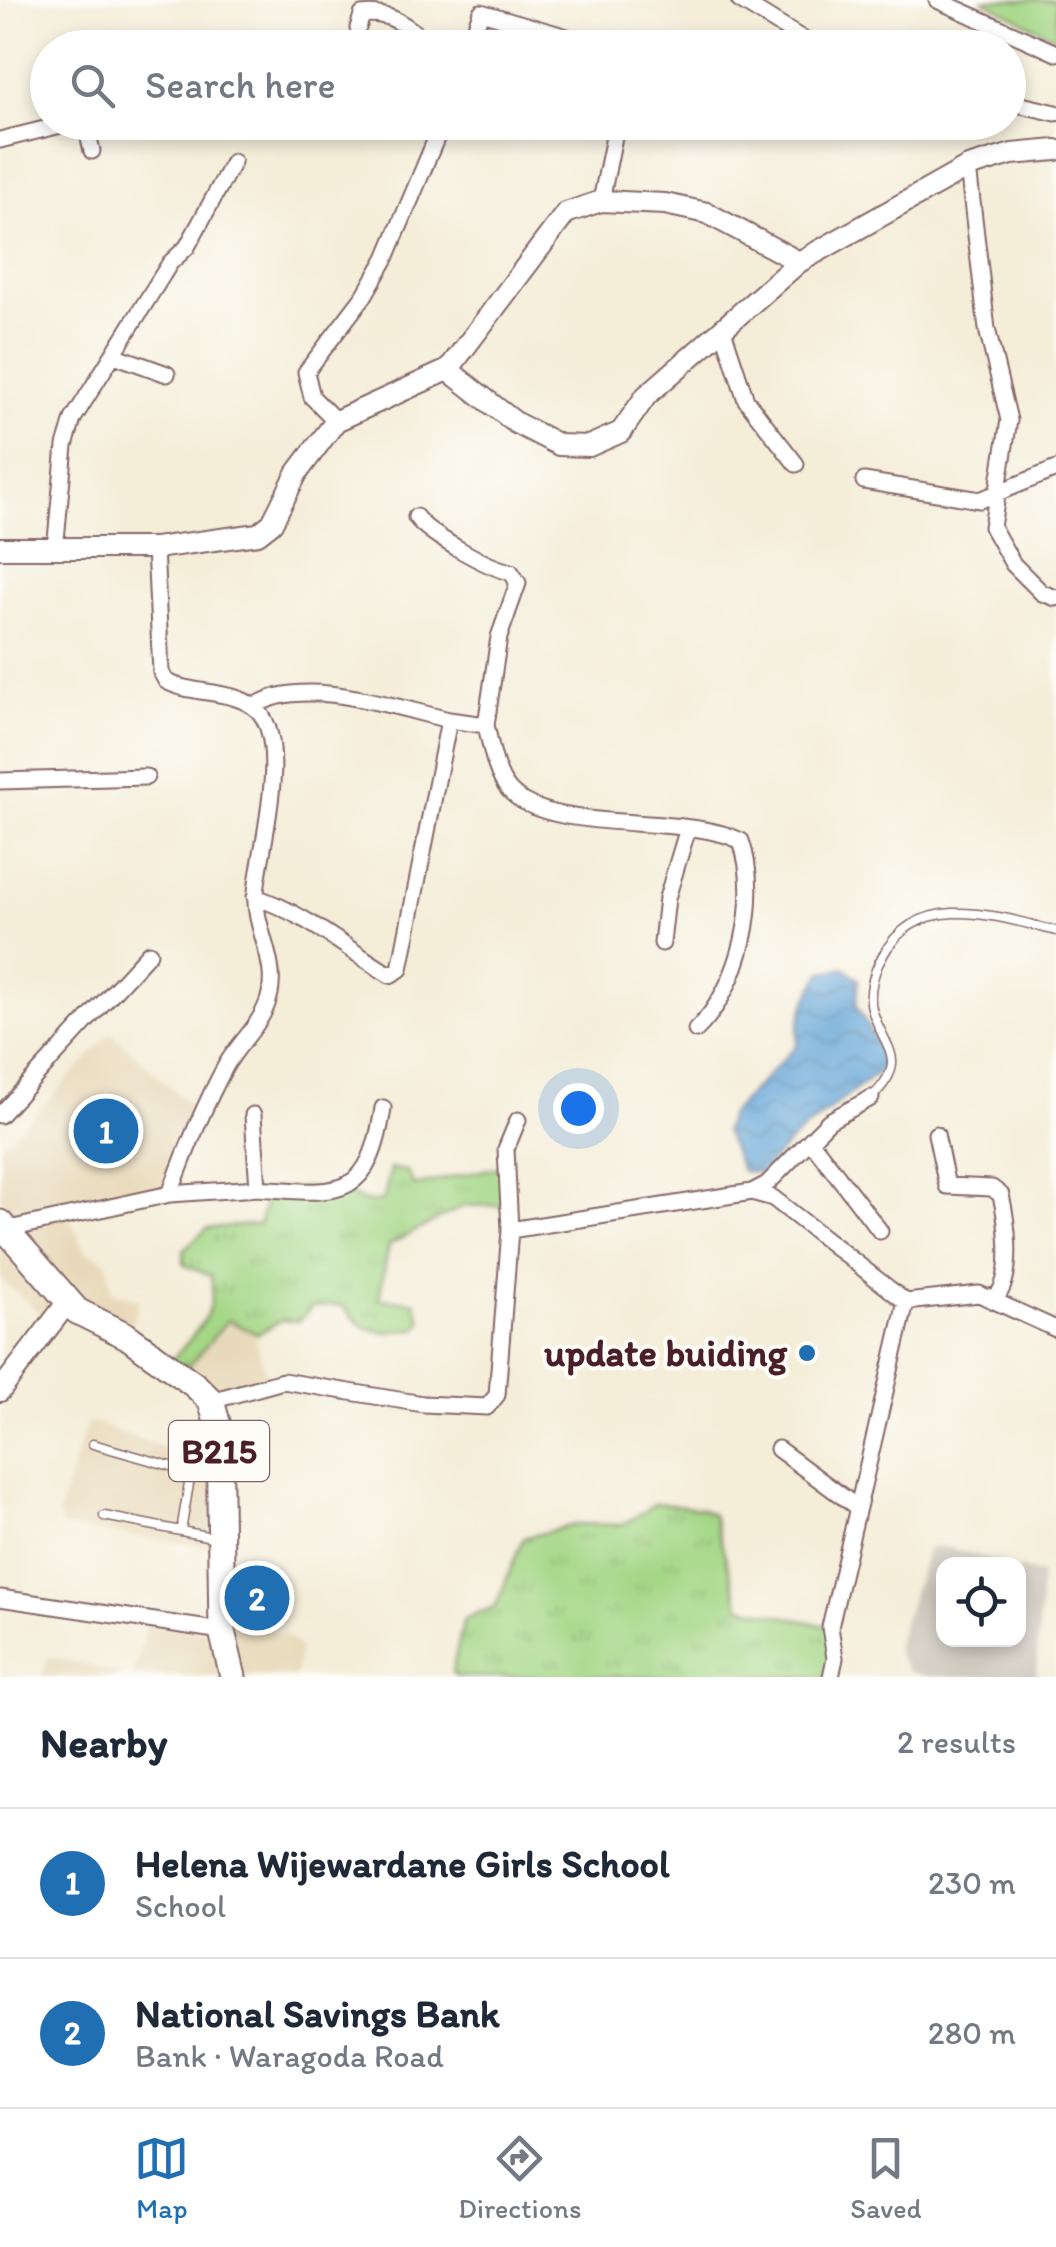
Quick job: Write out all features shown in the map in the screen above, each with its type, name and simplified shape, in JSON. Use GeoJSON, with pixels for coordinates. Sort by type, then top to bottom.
{"type":"FeatureCollection","features":[{"type":"Feature","properties":{"kind":"main road","name":"B215"},"geometry":{"type":"LineString","coordinates":[[4,1226],[67,1303],[177,1368],[211,1401],[219,1429],[222,1631],[233,1677]]}},
{"type":"Feature","properties":{"kind":"street"},"geometry":{"type":"LineString","coordinates":[[739,0],[788,30]]}},
{"type":"Feature","properties":{"kind":"street"},"geometry":{"type":"LineString","coordinates":[[938,0],[1005,30]]}},
{"type":"Feature","properties":{"kind":"street"},"geometry":{"type":"LineString","coordinates":[[475,30],[482,12],[543,30]]}},
{"type":"Feature","properties":{"kind":"street"},"geometry":{"type":"LineString","coordinates":[[358,28],[362,16],[376,14],[406,23],[414,30]]}},
{"type":"Feature","properties":{"kind":"street"},"geometry":{"type":"LineString","coordinates":[[1026,40],[1056,53]]}},
{"type":"Feature","properties":{"kind":"street"},"geometry":{"type":"LineString","coordinates":[[1026,106],[1056,113]]}},
{"type":"Feature","properties":{"kind":"street"},"geometry":{"type":"LineString","coordinates":[[0,140],[30,133]]}},
{"type":"Feature","properties":{"kind":"street"},"geometry":{"type":"LineString","coordinates":[[89,140],[92,151]]}},
{"type":"Feature","properties":{"kind":"street"},"geometry":{"type":"LineString","coordinates":[[336,421],[312,397],[306,372],[364,296],[386,258],[435,140]]}},
{"type":"Feature","properties":{"kind":"street"},"geometry":{"type":"LineString","coordinates":[[601,201],[613,140]]}},
{"type":"Feature","properties":{"kind":"street"},"geometry":{"type":"LineString","coordinates":[[448,370],[516,423],[559,444],[590,446],[621,432],[646,396],[799,262],[968,167],[1052,147]]}},
{"type":"Feature","properties":{"kind":"street"},"geometry":{"type":"LineString","coordinates":[[55,550],[65,446],[73,419],[170,263],[187,247],[234,162]]}},
{"type":"Feature","properties":{"kind":"street"},"geometry":{"type":"LineString","coordinates":[[968,167],[987,329],[1010,420],[992,527],[1000,547],[1042,593],[1056,598]]}},
{"type":"Feature","properties":{"kind":"street"},"geometry":{"type":"LineString","coordinates":[[0,548],[156,548],[258,534],[272,523],[297,473],[336,421],[448,370],[566,213],[601,201],[666,204],[706,213],[799,262]]}},
{"type":"Feature","properties":{"kind":"street"},"geometry":{"type":"LineString","coordinates":[[722,327],[746,400],[796,464]]}},
{"type":"Feature","properties":{"kind":"street"},"geometry":{"type":"LineString","coordinates":[[114,355],[167,374]]}},
{"type":"Feature","properties":{"kind":"street"},"geometry":{"type":"LineString","coordinates":[[864,481],[980,500],[1056,468]]}},
{"type":"Feature","properties":{"kind":"street"},"geometry":{"type":"LineString","coordinates":[[416,517],[426,532],[446,537],[486,565],[511,572],[518,583],[500,637],[486,725],[494,759],[508,789],[532,808],[718,830],[740,841],[749,865],[750,890],[736,958],[716,1008],[696,1030]]}},
{"type":"Feature","properties":{"kind":"street"},"geometry":{"type":"LineString","coordinates":[[156,548],[160,672],[166,681],[254,707],[268,724],[272,743],[272,776],[255,896],[272,962],[266,1006],[227,1063],[170,1194]]}},
{"type":"Feature","properties":{"kind":"street"},"geometry":{"type":"LineString","coordinates":[[254,707],[267,697],[289,693],[328,695],[486,725]]}},
{"type":"Feature","properties":{"kind":"street"},"geometry":{"type":"LineString","coordinates":[[255,896],[301,914],[331,940],[390,975],[400,969],[449,720]]}},
{"type":"Feature","properties":{"kind":"street"},"geometry":{"type":"LineString","coordinates":[[0,781],[146,777]]}},
{"type":"Feature","properties":{"kind":"street"},"geometry":{"type":"LineString","coordinates":[[662,943],[666,898],[688,828]]}},
{"type":"Feature","properties":{"kind":"street"},"geometry":{"type":"LineString","coordinates":[[0,1116],[148,953]]}},
{"type":"Feature","properties":{"kind":"street"},"geometry":{"type":"LineString","coordinates":[[510,1230],[752,1192],[767,1184],[828,1121],[872,1098]]}},
{"type":"Feature","properties":{"kind":"street"},"geometry":{"type":"LineString","coordinates":[[4,1226],[170,1194],[258,1188],[329,1194],[345,1188],[363,1171],[377,1145],[383,1108]]}},
{"type":"Feature","properties":{"kind":"street"},"geometry":{"type":"LineString","coordinates":[[252,1115],[258,1188]]}},
{"type":"Feature","properties":{"kind":"street"},"geometry":{"type":"LineString","coordinates":[[211,1401],[283,1381],[423,1404],[493,1404],[510,1230],[506,1149],[518,1120]]}},
{"type":"Feature","properties":{"kind":"street"},"geometry":{"type":"LineString","coordinates":[[936,1134],[948,1186],[992,1188],[1001,1195],[1005,1280],[1001,1292],[990,1297]]}},
{"type":"Feature","properties":{"kind":"street"},"geometry":{"type":"LineString","coordinates":[[810,1140],[880,1231]]}},
{"type":"Feature","properties":{"kind":"street"},"geometry":{"type":"LineString","coordinates":[[752,1192],[774,1198],[906,1302],[969,1294],[990,1297],[1056,1329]]}},
{"type":"Feature","properties":{"kind":"street"},"geometry":{"type":"LineString","coordinates":[[831,1677],[836,1658],[830,1627],[906,1302]]}},
{"type":"Feature","properties":{"kind":"street"},"geometry":{"type":"LineString","coordinates":[[0,1392],[67,1303]]}},
{"type":"Feature","properties":{"kind":"street"},"geometry":{"type":"LineString","coordinates":[[778,1449],[858,1508]]}},
{"type":"Feature","properties":{"kind":"street"},"geometry":{"type":"LineString","coordinates":[[0,1598],[222,1631]]}},
{"type":"Feature","properties":{"kind":"lane"},"geometry":{"type":"LineString","coordinates":[[872,1098],[890,1080],[893,1064],[891,1047],[872,1008],[871,988],[878,963],[902,928],[918,919],[967,912],[1056,931]]}},
{"type":"Feature","properties":{"kind":"lane"},"geometry":{"type":"LineString","coordinates":[[92,1444],[220,1480]]}},
{"type":"Feature","properties":{"kind":"lane"},"geometry":{"type":"LineString","coordinates":[[181,1531],[191,1472]]}},
{"type":"Feature","properties":{"kind":"lane"},"geometry":{"type":"LineString","coordinates":[[104,1516],[220,1538]]}},
{"type":"Feature","properties":{"kind":"shaded area"},"geometry":{"type":"Polygon","coordinates":[[[111,1033],[201,1116],[170,1194],[68,1216],[85,1249],[108,1263],[111,1292],[139,1300],[127,1336],[77,1311],[51,1323],[0,1278],[0,1249],[13,1235],[0,1223],[0,1146],[39,1111],[111,1033]]]}},
{"type":"Feature","properties":{"kind":"shaded area"},"geometry":{"type":"Polygon","coordinates":[[[233,1319],[254,1334],[269,1385],[211,1401],[189,1366],[233,1319]]]}},
{"type":"Feature","properties":{"kind":"shaded area"},"geometry":{"type":"Polygon","coordinates":[[[93,1423],[219,1467],[221,1548],[63,1527],[58,1516],[86,1424],[93,1423]]]}},
{"type":"Feature","properties":{"kind":"shaded area"},"geometry":{"type":"Polygon","coordinates":[[[947,1547],[982,1557],[936,1557],[936,1647],[1026,1647],[1026,1570],[1041,1575],[1036,1677],[927,1677],[908,1671],[897,1653],[897,1641],[928,1548],[947,1547]]]}},
{"type":"Feature","properties":{"kind":"shaded area"},"geometry":{"type":"Polygon","coordinates":[[[266,1571],[281,1578],[284,1585],[275,1623],[266,1631],[287,1636],[300,1648],[295,1677],[133,1677],[147,1623],[222,1631],[221,1572],[266,1571]]]}},
{"type":"Feature","properties":{"kind":"shaded area"},"geometry":{"type":"Polygon","coordinates":[[[48,1656],[70,1661],[131,1677],[43,1677],[48,1656]]]}},
{"type":"Feature","properties":{"kind":"green space"},"geometry":{"type":"Polygon","coordinates":[[[982,0],[1056,0],[1056,38],[982,0]]]}},
{"type":"Feature","properties":{"kind":"green space"},"geometry":{"type":"Polygon","coordinates":[[[507,1165],[509,1205],[464,1206],[389,1245],[379,1299],[415,1302],[422,1322],[416,1329],[385,1332],[365,1328],[341,1305],[312,1307],[298,1321],[282,1320],[257,1334],[228,1320],[189,1366],[169,1363],[202,1324],[211,1303],[211,1276],[184,1265],[184,1249],[207,1229],[259,1224],[269,1189],[329,1189],[377,1202],[384,1200],[390,1169],[407,1171],[414,1186],[507,1165]]]}},
{"type":"Feature","properties":{"kind":"green space"},"geometry":{"type":"Polygon","coordinates":[[[656,1503],[701,1508],[713,1515],[740,1606],[830,1627],[831,1677],[457,1677],[452,1672],[464,1619],[496,1606],[523,1538],[578,1524],[623,1525],[656,1503]]]}},
{"type":"Feature","properties":{"kind":"water"},"geometry":{"type":"Polygon","coordinates":[[[845,968],[859,980],[856,1005],[881,1051],[882,1069],[796,1136],[760,1173],[742,1171],[724,1131],[729,1115],[797,1045],[804,1007],[823,972],[845,968]]]}},
{"type":"Feature","properties":{"kind":"place","name":"Helena Wijewardane Girls School"},"geometry":{"type":"Point","coordinates":[106,1131]}},
{"type":"Feature","properties":{"kind":"place","name":"update buiding"},"geometry":{"type":"Point","coordinates":[807,1353]}},
{"type":"Feature","properties":{"kind":"place","name":"National Savings Bank"},"geometry":{"type":"Point","coordinates":[257,1598]}}]}
